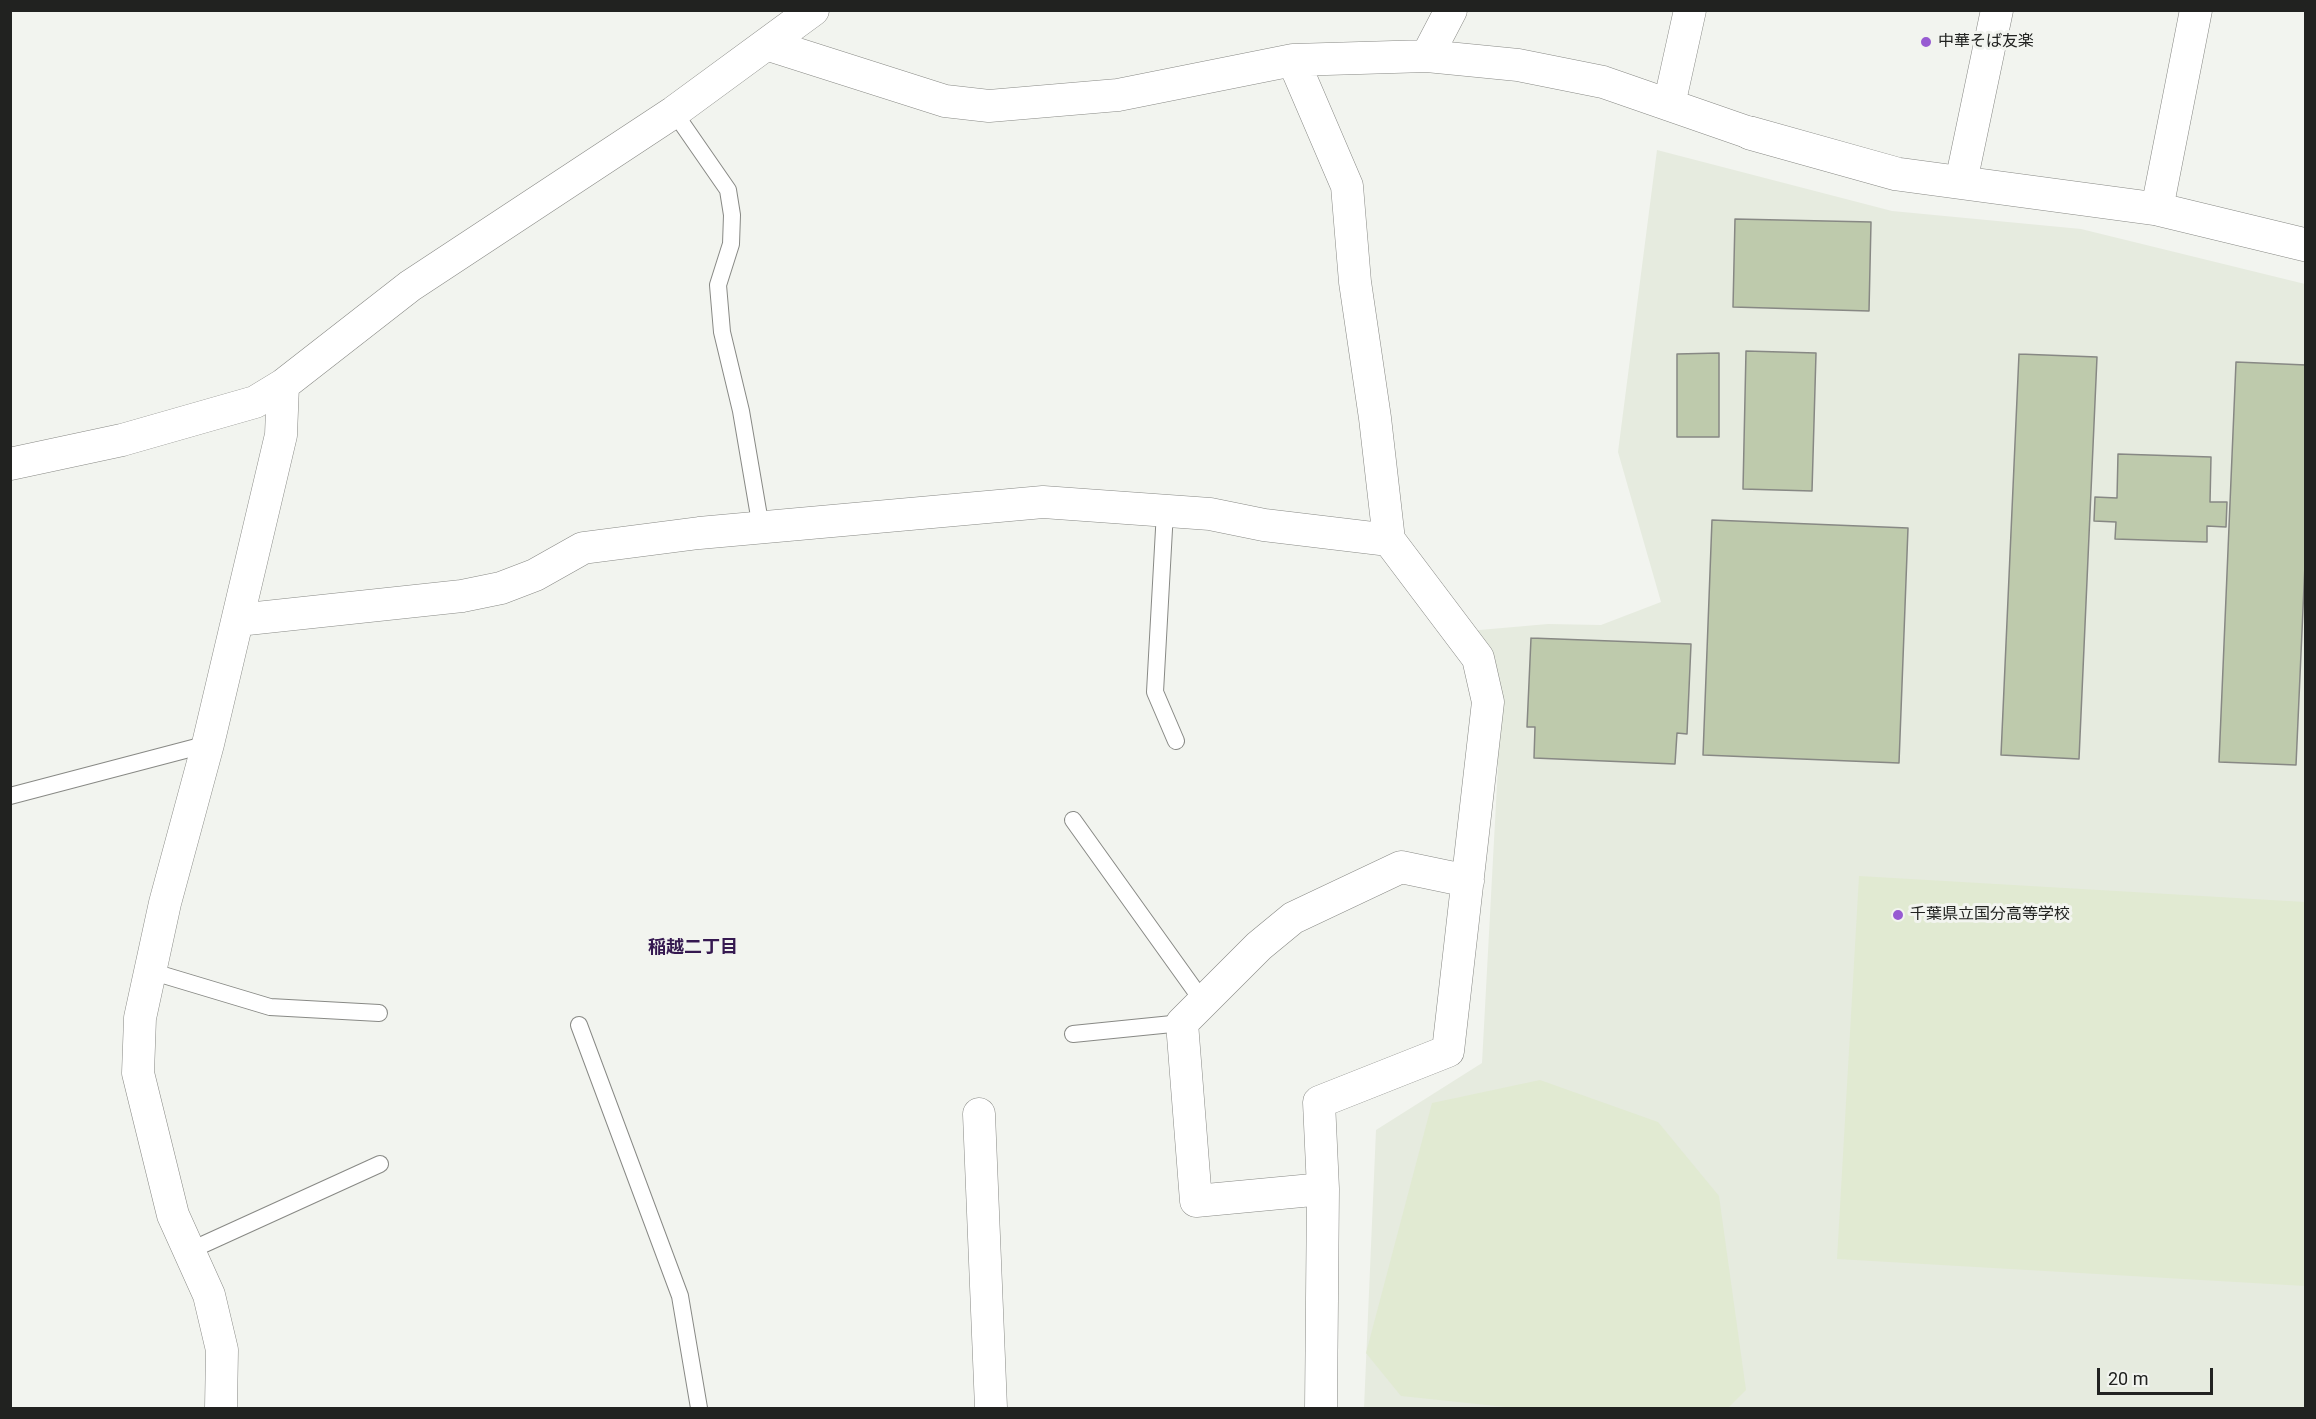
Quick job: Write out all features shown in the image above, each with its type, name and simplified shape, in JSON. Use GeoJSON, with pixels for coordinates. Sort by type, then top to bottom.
{"type":"FeatureCollection","features":[{"type":"Feature","properties":{"kind":"street"},"geometry":{"type":"LineString","coordinates":[[10,464],[190,423],[255,402],[284,385],[410,286],[674,112],[769,45],[813,10]]}},
{"type":"Feature","properties":{"kind":"street"},"geometry":{"type":"LineString","coordinates":[[1427,56],[1451,10]]}},
{"type":"Feature","properties":{"kind":"street"},"geometry":{"type":"LineString","coordinates":[[1669,105],[1690,10]]}},
{"type":"Feature","properties":{"kind":"street"},"geometry":{"type":"LineString","coordinates":[[1961,182],[1997,10]]}},
{"type":"Feature","properties":{"kind":"street"},"geometry":{"type":"LineString","coordinates":[[2157,209],[2196,10]]}},
{"type":"Feature","properties":{"kind":"street"},"geometry":{"type":"LineString","coordinates":[[769,45],[945,101],[989,106],[1118,95],[1293,60],[1427,56],[1518,65],[1603,82],[1750,133],[1867,167],[2157,209],[2306,245]]}},
{"type":"Feature","properties":{"kind":"street"},"geometry":{"type":"LineString","coordinates":[[1293,60],[1347,186],[1355,282],[1376,418],[1389,540],[1478,658],[1488,702],[1448,1051],[1319,1102],[1323,1189],[1321,1408]]}},
{"type":"Feature","properties":{"kind":"street"},"geometry":{"type":"LineString","coordinates":[[221,1408],[222,1350],[209,1295],[173,1215],[138,1073],[140,1018],[281,435],[284,385]]}},
{"type":"Feature","properties":{"kind":"street"},"geometry":{"type":"LineString","coordinates":[[238,620],[462,596],[501,588],[534,576],[583,548],[1042,501],[1210,514],[1264,525],[1389,540]]}},
{"type":"Feature","properties":{"kind":"street"},"geometry":{"type":"LineString","coordinates":[[1323,1189],[1196,1201],[1193,1013],[1259,946],[1293,918],[1354,888],[1401,867],[1467,881]]}},
{"type":"Feature","properties":{"kind":"street"},"geometry":{"type":"LineString","coordinates":[[979,1114],[991,1408]]}},
{"type":"Feature","properties":{"kind":"lane"},"geometry":{"type":"LineString","coordinates":[[674,112],[728,190],[732,215],[731,244],[718,285],[722,332],[741,411],[761,528]]}},
{"type":"Feature","properties":{"kind":"lane"},"geometry":{"type":"LineString","coordinates":[[1165,511],[1155,692],[1176,741]]}},
{"type":"Feature","properties":{"kind":"lane"},"geometry":{"type":"LineString","coordinates":[[10,796],[208,744]]}},
{"type":"Feature","properties":{"kind":"lane"},"geometry":{"type":"LineString","coordinates":[[1073,820],[1193,1013],[1073,1034]]}},
{"type":"Feature","properties":{"kind":"lane"},"geometry":{"type":"LineString","coordinates":[[150,972],[270,1007],[379,1013]]}},
{"type":"Feature","properties":{"kind":"lane"},"geometry":{"type":"LineString","coordinates":[[579,1025],[680,1296],[699,1408]]}},
{"type":"Feature","properties":{"kind":"lane"},"geometry":{"type":"LineString","coordinates":[[189,1251],[380,1164]]}},
{"type":"Feature","properties":{"kind":"shaded area","name":"千葉県立国分高等学校"},"geometry":{"type":"Polygon","coordinates":[[[1657,150],[1892,211],[2081,229],[2305,284],[2305,1408],[1364,1408],[1376,1130],[1482,1063],[1498,766],[1492,716],[1468,631],[1548,624],[1601,625],[1661,602],[1618,452],[1657,150]]]}},
{"type":"Feature","properties":{"kind":"green space"},"geometry":{"type":"Polygon","coordinates":[[[1859,876],[2305,902],[2305,1286],[1837,1259],[1859,876]]]}},
{"type":"Feature","properties":{"kind":"green space"},"geometry":{"type":"Polygon","coordinates":[[[1540,1080],[1658,1122],[1719,1196],[1746,1390],[1728,1408],[1515,1408],[1401,1396],[1366,1353],[1432,1103],[1540,1080]]]}},
{"type":"Feature","properties":{"kind":"building"},"geometry":{"type":"Polygon","coordinates":[[[1735,219],[1871,222],[1869,311],[1733,307],[1735,219]]]}},
{"type":"Feature","properties":{"kind":"building"},"geometry":{"type":"Polygon","coordinates":[[[1746,351],[1816,353],[1812,491],[1743,489],[1746,351]]]}},
{"type":"Feature","properties":{"kind":"building"},"geometry":{"type":"Polygon","coordinates":[[[1719,353],[1719,437],[1677,437],[1677,354],[1719,353]]]}},
{"type":"Feature","properties":{"kind":"building"},"geometry":{"type":"Polygon","coordinates":[[[2019,354],[2097,357],[2079,759],[2001,755],[2019,354]]]}},
{"type":"Feature","properties":{"kind":"building"},"geometry":{"type":"Polygon","coordinates":[[[2236,362],[2306,365],[2306,542],[2296,765],[2219,762],[2236,362]]]}},
{"type":"Feature","properties":{"kind":"building"},"geometry":{"type":"Polygon","coordinates":[[[2118,454],[2211,457],[2210,502],[2227,502],[2226,527],[2207,526],[2207,542],[2115,539],[2116,522],[2094,521],[2095,497],[2117,498],[2118,454]]]}},
{"type":"Feature","properties":{"kind":"building"},"geometry":{"type":"Polygon","coordinates":[[[1712,520],[1908,528],[1899,763],[1703,755],[1712,520]]]}},
{"type":"Feature","properties":{"kind":"building"},"geometry":{"type":"Polygon","coordinates":[[[1531,638],[1691,644],[1687,734],[1677,733],[1675,764],[1534,758],[1535,727],[1527,727],[1531,638]]]}},
{"type":"Feature","properties":{"kind":"place","name":"中華そば友楽"},"geometry":{"type":"Point","coordinates":[1926,42]}},
{"type":"Feature","properties":{"kind":"place","name":"千葉県立国分高等学校"},"geometry":{"type":"Point","coordinates":[1898,915]}},
{"type":"Feature","properties":{"kind":"district","name":"稲越二丁目"},"geometry":{"type":"Point","coordinates":[693,948]}}]}
